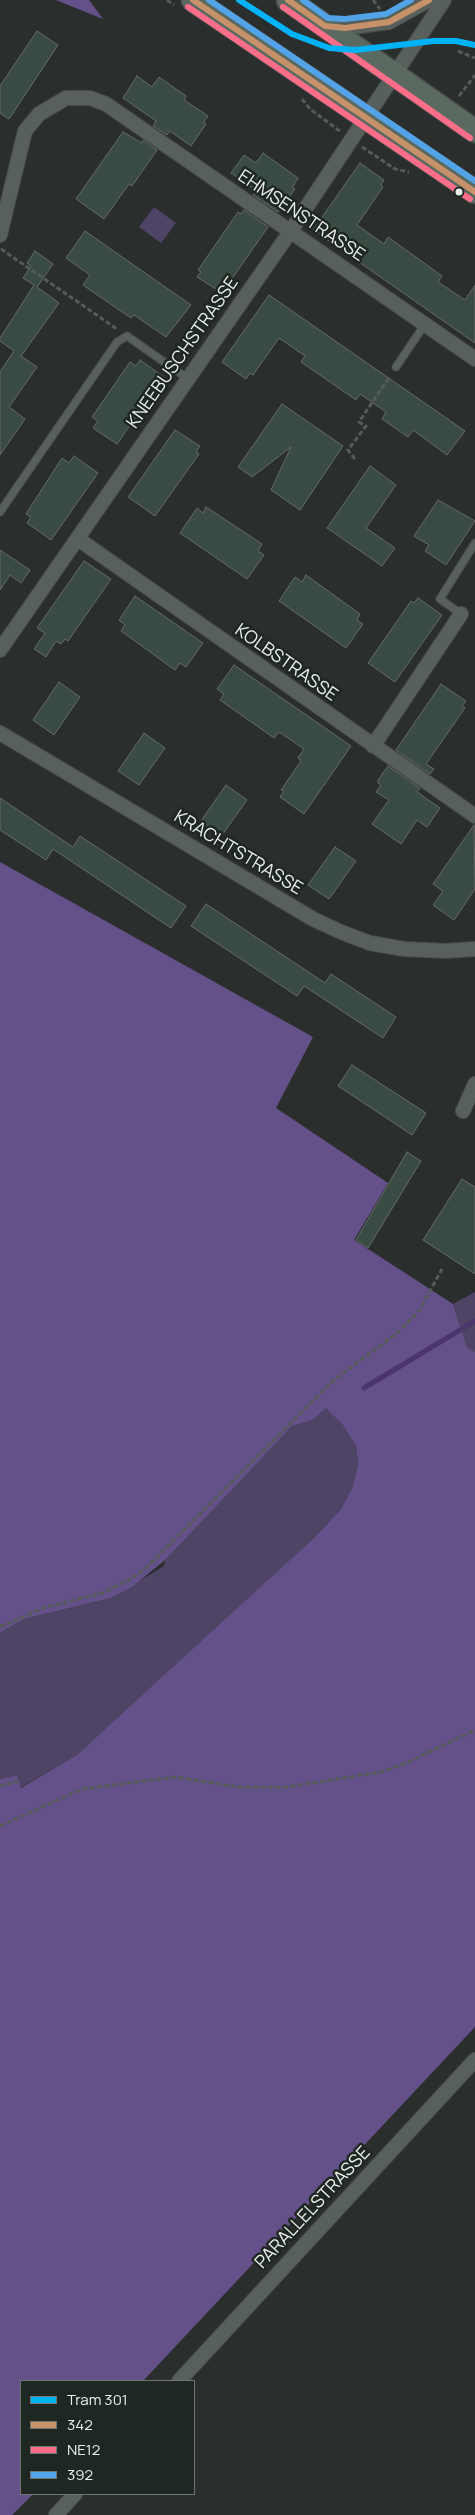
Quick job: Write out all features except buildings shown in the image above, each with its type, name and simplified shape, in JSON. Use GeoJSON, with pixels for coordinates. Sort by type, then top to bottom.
{"type":"FeatureCollection","features":[{"type":"Feature","properties":{"kind":"main road"},"geometry":{"type":"LineString","coordinates":[[193,0],[475,192]]}},
{"type":"Feature","properties":{"kind":"main road"},"geometry":{"type":"LineString","coordinates":[[288,0],[475,131]]}},
{"type":"Feature","properties":{"kind":"street"},"geometry":{"type":"LineString","coordinates":[[325,26],[345,28],[389,22],[429,0]]}},
{"type":"Feature","properties":{"kind":"street","name":"KNEEBUSCHSTRASSE"},"geometry":{"type":"LineString","coordinates":[[0,650],[290,232],[444,0]]}},
{"type":"Feature","properties":{"kind":"street","name":"EHMSENSTRASSE"},"geometry":{"type":"LineString","coordinates":[[0,236],[25,131],[39,114],[66,98],[90,98],[106,104],[475,359]]}},
{"type":"Feature","properties":{"kind":"street","name":"KOLBSTRASSE"},"geometry":{"type":"LineString","coordinates":[[78,539],[475,816]]}},
{"type":"Feature","properties":{"kind":"street"},"geometry":{"type":"LineString","coordinates":[[373,746],[461,614]]}},
{"type":"Feature","properties":{"kind":"street","name":"KRACHTSTRASSE"},"geometry":{"type":"LineString","coordinates":[[0,734],[313,919],[341,932],[370,943],[404,949],[445,951],[475,949]]}},
{"type":"Feature","properties":{"kind":"street"},"geometry":{"type":"LineString","coordinates":[[463,1111],[475,1084]]}},
{"type":"Feature","properties":{"kind":"street","name":"PARALLELSTRASSE"},"geometry":{"type":"LineString","coordinates":[[180,2380],[475,2060]]}},
{"type":"Feature","properties":{"kind":"street"},"geometry":{"type":"LineString","coordinates":[[56,2515],[74,2495]]}},
{"type":"Feature","properties":{"kind":"lane"},"geometry":{"type":"LineString","coordinates":[[396,366],[426,324]]}},
{"type":"Feature","properties":{"kind":"lane"},"geometry":{"type":"LineString","coordinates":[[0,512],[117,342],[127,336],[187,378]]}},
{"type":"Feature","properties":{"kind":"lane"},"geometry":{"type":"LineString","coordinates":[[461,614],[440,599],[475,543]]}},
{"type":"Feature","properties":{"kind":"path"},"geometry":{"type":"LineString","coordinates":[[458,51],[475,58]]}},
{"type":"Feature","properties":{"kind":"path"},"geometry":{"type":"LineString","coordinates":[[458,95],[475,74]]}},
{"type":"Feature","properties":{"kind":"path"},"geometry":{"type":"LineString","coordinates":[[0,249],[127,336]]}},
{"type":"Feature","properties":{"kind":"path"},"geometry":{"type":"LineString","coordinates":[[355,459],[348,450],[366,426],[359,422],[396,366]]}},
{"type":"Feature","properties":{"kind":"path"},"geometry":{"type":"LineString","coordinates":[[0,1627],[43,1608],[102,1593],[128,1581],[146,1568],[335,1379],[396,1334],[419,1311],[442,1269]]}},
{"type":"Feature","properties":{"kind":"path"},"geometry":{"type":"LineString","coordinates":[[0,1819],[1,1825],[82,1789],[175,1778],[238,1787],[287,1787],[381,1772],[406,1763],[475,1730]]}},
{"type":"Feature","properties":{"kind":"path"},"geometry":{"type":"LineString","coordinates":[[0,1786],[18,1781]]}},
{"type":"Feature","properties":{"kind":"shaded area"},"geometry":{"type":"Polygon","coordinates":[[[56,0],[89,0],[103,19],[56,0]]]}},
{"type":"Feature","properties":{"kind":"shaded area"},"geometry":{"type":"Polygon","coordinates":[[[154,207],[176,223],[161,243],[139,227],[154,207]]]}},
{"type":"Feature","properties":{"kind":"shaded area"},"geometry":{"type":"Polygon","coordinates":[[[0,862],[313,1037],[276,1108],[388,1183],[354,1240],[453,1304],[467,1347],[475,1352],[475,2027],[144,2380],[20,2380],[20,2495],[32,2495],[12,2515],[0,2515],[0,1779],[17,1775],[21,1788],[78,1754],[314,1538],[341,1509],[352,1488],[358,1465],[356,1446],[342,1424],[326,1408],[313,1420],[292,1426],[165,1560],[132,1587],[111,1598],[24,1619],[0,1633],[0,862]]]}},
{"type":"Feature","properties":{"kind":"shaded area"},"geometry":{"type":"Polygon","coordinates":[[[475,1292],[475,1352],[467,1347],[453,1304],[475,1292]]]}},
{"type":"Feature","properties":{"kind":"shaded area"},"geometry":{"type":"Polygon","coordinates":[[[327,1407],[342,1424],[356,1446],[358,1465],[352,1488],[341,1509],[314,1538],[211,1634],[78,1754],[20,1788],[16,1775],[0,1779],[0,1633],[24,1619],[111,1598],[164,1566],[166,1554],[292,1426],[313,1420],[327,1407]]]}},
{"type":"Feature","properties":{"kind":"waterway"},"geometry":{"type":"LineString","coordinates":[[364,1388],[475,1321]]}},
{"type":"Feature","properties":{"kind":"tram line","name":"301"},"geometry":{"type":"LineString","coordinates":[[239,0],[292,34],[329,48],[355,50],[434,41],[456,41],[475,45]]}},
{"type":"Feature","properties":{"kind":"transit line","name":"342"},"geometry":{"type":"LineString","coordinates":[[193,0],[475,192]]}},
{"type":"Feature","properties":{"kind":"transit line","name":"392"},"geometry":{"type":"LineString","coordinates":[[209,0],[475,181]]}},
{"type":"Feature","properties":{"kind":"transit line","name":"342"},"geometry":{"type":"LineString","coordinates":[[288,0],[325,26],[345,28],[389,22],[429,0]]}},
{"type":"Feature","properties":{"kind":"transit line","name":"392"},"geometry":{"type":"LineString","coordinates":[[303,0],[328,18],[345,19],[386,14],[411,0]]}},
{"type":"Feature","properties":{"kind":"transit line","name":"NE12"},"geometry":{"type":"LineString","coordinates":[[188,7],[470,199]]}},
{"type":"Feature","properties":{"kind":"transit line","name":"NE12"},"geometry":{"type":"LineString","coordinates":[[283,7],[470,138]]}}]}
